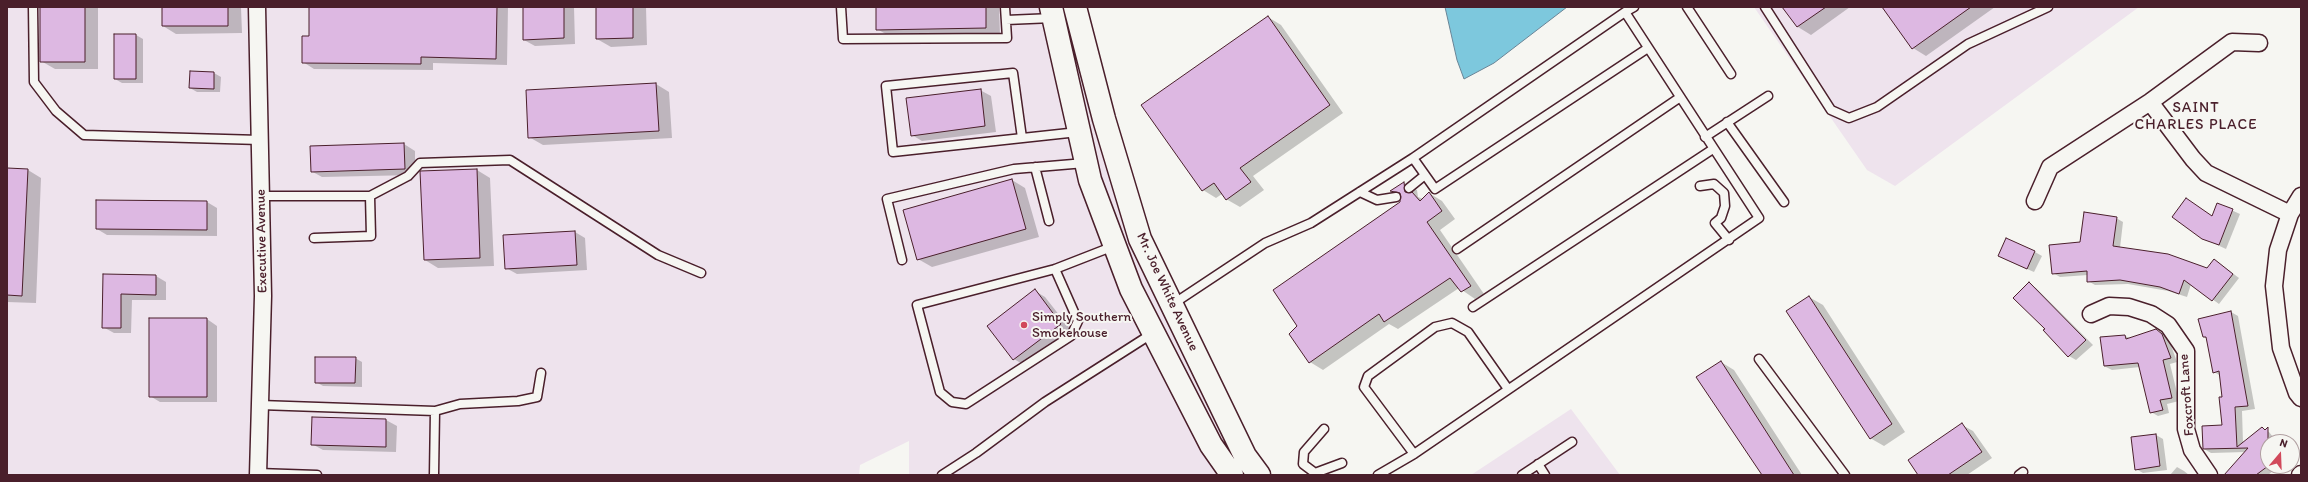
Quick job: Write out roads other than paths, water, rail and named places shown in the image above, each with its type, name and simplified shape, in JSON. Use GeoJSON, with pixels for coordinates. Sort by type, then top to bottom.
{"type":"FeatureCollection","features":[{"type":"Feature","properties":{"kind":"main road","name":"Mr. Joe White Avenue"},"geometry":{"type":"LineString","coordinates":[[1074,7],[1104,119],[1140,239],[1245,456],[1259,475]]}},
{"type":"Feature","properties":{"kind":"main road","name":"Mr. Joe White Avenue"},"geometry":{"type":"LineString","coordinates":[[1052,13],[1090,180],[1114,246],[1131,289],[1153,333],[1211,445],[1232,475]]}},
{"type":"Feature","properties":{"kind":"street","name":"Executive Avenue"},"geometry":{"type":"LineString","coordinates":[[257,7],[264,296],[258,474]]}},
{"type":"Feature","properties":{"kind":"street"},"geometry":{"type":"LineString","coordinates":[[2035,201],[2050,167],[2150,102],[2232,42],[2259,43]]}},
{"type":"Feature","properties":{"kind":"street"},"geometry":{"type":"LineString","coordinates":[[2150,102],[2193,160],[2206,173],[2290,214]]}},
{"type":"Feature","properties":{"kind":"street"},"geometry":{"type":"LineString","coordinates":[[2301,196],[2290,214],[2278,250],[2274,286],[2281,348],[2297,393],[2301,398]]}},
{"type":"Feature","properties":{"kind":"street","name":"Foxcroft Lane"},"geometry":{"type":"LineString","coordinates":[[2091,314],[2109,306],[2129,307],[2151,314],[2168,325],[2186,351],[2186,429],[2192,450],[2209,475]]}},
{"type":"Feature","properties":{"kind":"lane"},"geometry":{"type":"LineString","coordinates":[[33,7],[34,82],[56,111],[84,135],[260,140]]}},
{"type":"Feature","properties":{"kind":"lane"},"geometry":{"type":"LineString","coordinates":[[842,7],[844,39],[1007,38],[1005,7]]}},
{"type":"Feature","properties":{"kind":"lane"},"geometry":{"type":"LineString","coordinates":[[1172,305],[1265,243],[1311,223],[1413,158],[1634,7]]}},
{"type":"Feature","properties":{"kind":"lane"},"geometry":{"type":"LineString","coordinates":[[1687,7],[1731,74]]}},
{"type":"Feature","properties":{"kind":"lane"},"geometry":{"type":"LineString","coordinates":[[1765,7],[1831,110],[1849,118],[1877,107],[1968,44],[2048,7]]}},
{"type":"Feature","properties":{"kind":"lane"},"geometry":{"type":"LineString","coordinates":[[1378,475],[1414,454],[1729,240],[1759,218],[1679,98],[1625,12]]}},
{"type":"Feature","properties":{"kind":"lane"},"geometry":{"type":"LineString","coordinates":[[1006,20],[1052,13]]}},
{"type":"Feature","properties":{"kind":"lane"},"geometry":{"type":"LineString","coordinates":[[1413,158],[1436,189],[1648,48]]}},
{"type":"Feature","properties":{"kind":"lane"},"geometry":{"type":"LineString","coordinates":[[1022,138],[1013,73],[886,86],[893,152],[1079,132]]}},
{"type":"Feature","properties":{"kind":"lane"},"geometry":{"type":"LineString","coordinates":[[1705,136],[1768,96]]}},
{"type":"Feature","properties":{"kind":"lane"},"geometry":{"type":"LineString","coordinates":[[1457,249],[1679,98]]}},
{"type":"Feature","properties":{"kind":"lane"},"geometry":{"type":"LineString","coordinates":[[1727,122],[1784,202]]}},
{"type":"Feature","properties":{"kind":"lane"},"geometry":{"type":"LineString","coordinates":[[1473,307],[1713,149]]}},
{"type":"Feature","properties":{"kind":"lane"},"geometry":{"type":"LineString","coordinates":[[261,196],[370,196],[408,176],[420,163],[510,160],[658,255],[701,273]]}},
{"type":"Feature","properties":{"kind":"lane"},"geometry":{"type":"LineString","coordinates":[[902,260],[887,199],[1014,169],[1086,162]]}},
{"type":"Feature","properties":{"kind":"lane"},"geometry":{"type":"LineString","coordinates":[[1035,167],[1049,221]]}},
{"type":"Feature","properties":{"kind":"lane"},"geometry":{"type":"LineString","coordinates":[[1409,188],[1425,175]]}},
{"type":"Feature","properties":{"kind":"lane"},"geometry":{"type":"LineString","coordinates":[[1700,186],[1714,184],[1724,193],[1725,206],[1721,218],[1715,223],[1729,240]]}},
{"type":"Feature","properties":{"kind":"lane"},"geometry":{"type":"LineString","coordinates":[[1360,192],[1377,200],[1396,197]]}},
{"type":"Feature","properties":{"kind":"lane"},"geometry":{"type":"LineString","coordinates":[[314,238],[372,236],[370,196]]}},
{"type":"Feature","properties":{"kind":"lane"},"geometry":{"type":"LineString","coordinates":[[1055,269],[1078,321],[1071,336],[966,404],[952,402],[940,392],[917,305],[1055,269],[1114,246]]}},
{"type":"Feature","properties":{"kind":"lane"},"geometry":{"type":"LineString","coordinates":[[1414,454],[1364,387],[1368,376],[1435,327],[1452,323],[1468,332],[1508,389]]}},
{"type":"Feature","properties":{"kind":"lane"},"geometry":{"type":"LineString","coordinates":[[942,475],[976,453],[1045,402],[1153,333]]}},
{"type":"Feature","properties":{"kind":"lane"},"geometry":{"type":"LineString","coordinates":[[1759,358],[1845,475]]}},
{"type":"Feature","properties":{"kind":"lane"},"geometry":{"type":"LineString","coordinates":[[260,405],[435,411],[460,404],[518,401],[537,397],[541,373]]}},
{"type":"Feature","properties":{"kind":"lane"},"geometry":{"type":"LineString","coordinates":[[434,475],[435,411]]}},
{"type":"Feature","properties":{"kind":"lane"},"geometry":{"type":"LineString","coordinates":[[1324,429],[1304,452],[1304,464],[1315,473],[1342,463]]}},
{"type":"Feature","properties":{"kind":"lane"},"geometry":{"type":"LineString","coordinates":[[1522,475],[1572,442]]}},
{"type":"Feature","properties":{"kind":"lane"},"geometry":{"type":"LineString","coordinates":[[1538,464],[1545,475]]}},
{"type":"Feature","properties":{"kind":"lane"},"geometry":{"type":"LineString","coordinates":[[258,474],[317,475]]}},
{"type":"Feature","properties":{"kind":"water"},"geometry":{"type":"Polygon","coordinates":[[[1445,7],[1567,7],[1494,63],[1464,79],[1457,60],[1445,7]]]}},
{"type":"Feature","properties":{"kind":"place","name":"Simply Southern Smokehouse"},"geometry":{"type":"Point","coordinates":[1024,325]}},
{"type":"Feature","properties":{"kind":"district","name":"SAINT CHARLES PLACE"},"geometry":{"type":"Point","coordinates":[2196,116]}}]}
